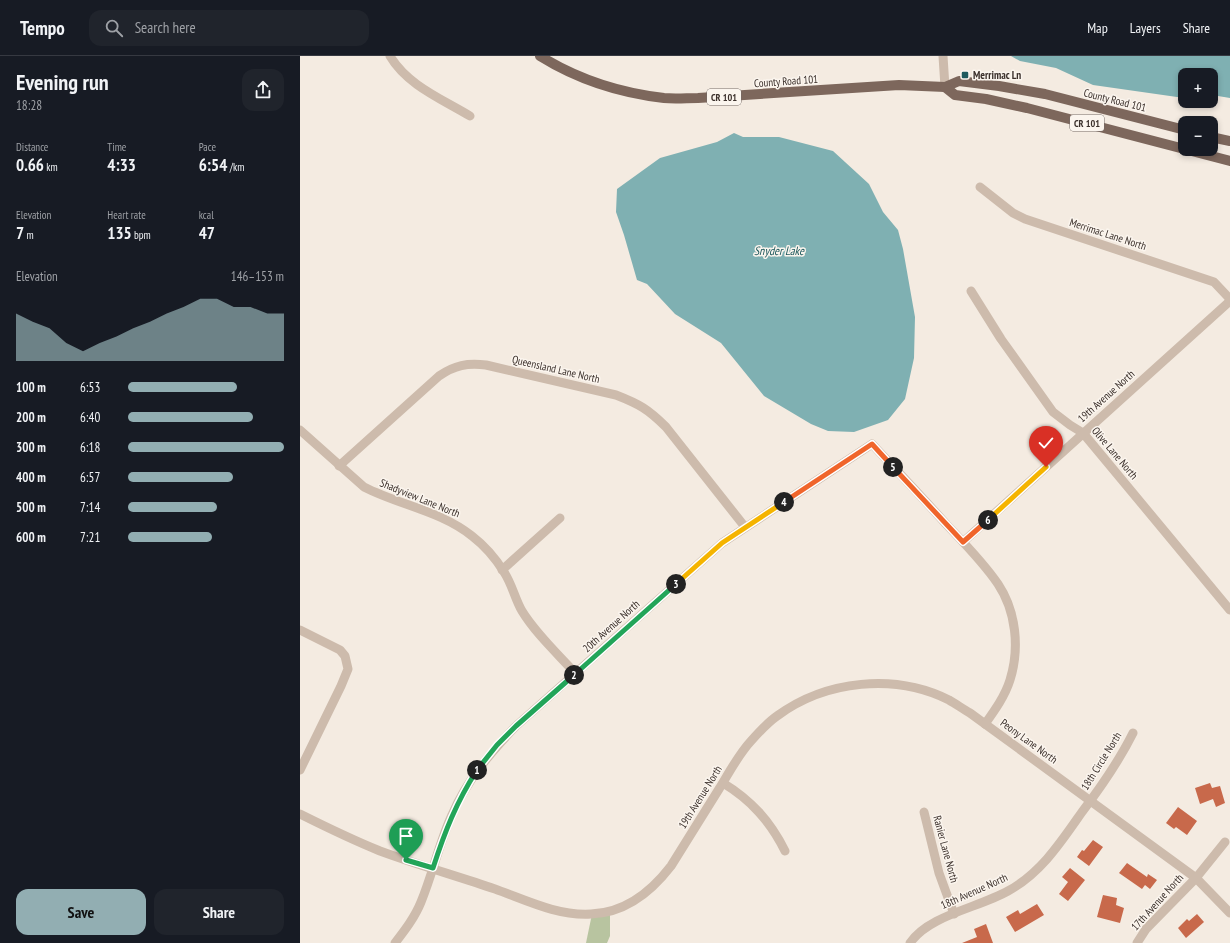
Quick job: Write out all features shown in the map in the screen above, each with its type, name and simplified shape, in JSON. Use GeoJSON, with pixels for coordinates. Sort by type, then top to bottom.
{"type":"FeatureCollection","features":[{"type":"Feature","properties":{"kind":"main road","name":"County Road 101"},"geometry":{"type":"LineString","coordinates":[[540,56],[566,70],[607,86],[636,94],[666,98],[706,98],[899,85],[945,86],[959,82],[999,86],[1045,94],[1178,128]]}},
{"type":"Feature","properties":{"kind":"main road","name":"County Road 101"},"geometry":{"type":"LineString","coordinates":[[945,86],[955,95],[986,99],[1027,108],[1230,161]]}},
{"type":"Feature","properties":{"kind":"main road"},"geometry":{"type":"LineString","coordinates":[[1218,139],[1230,142]]}},
{"type":"Feature","properties":{"kind":"street"},"geometry":{"type":"LineString","coordinates":[[390,56],[394,63],[406,76],[420,87],[470,116]]}},
{"type":"Feature","properties":{"kind":"street"},"geometry":{"type":"LineString","coordinates":[[944,56],[945,86]]}},
{"type":"Feature","properties":{"kind":"street","name":"Merrimac Lane North"},"geometry":{"type":"LineString","coordinates":[[980,187],[1013,213],[1025,219],[1214,282],[1230,300]]}},
{"type":"Feature","properties":{"kind":"street","name":"Olive Lane North"},"geometry":{"type":"LineString","coordinates":[[971,291],[1001,339],[1054,412],[1083,433],[1230,610]]}},
{"type":"Feature","properties":{"kind":"street","name":"19th Avenue North"},"geometry":{"type":"LineString","coordinates":[[963,542],[1230,300]]}},
{"type":"Feature","properties":{"kind":"street","name":"Queensland Lane North"},"geometry":{"type":"LineString","coordinates":[[339,466],[439,376],[450,369],[462,365],[486,365],[616,395],[635,402],[652,413],[666,427],[745,527]]}},
{"type":"Feature","properties":{"kind":"street","name":"Shadyview Lane North"},"geometry":{"type":"LineString","coordinates":[[300,430],[364,488],[376,494],[430,513],[452,523],[472,535],[490,552],[502,570],[522,610],[532,625],[576,674]]}},
{"type":"Feature","properties":{"kind":"street","name":"Peony Lane North"},"geometry":{"type":"LineString","coordinates":[[872,444],[963,542],[986,569],[1008,602],[1016,641],[1015,660],[1010,680],[1002,698],[985,724],[1196,878],[1230,913]]}},
{"type":"Feature","properties":{"kind":"street","name":"20th Avenue North"},"geometry":{"type":"LineString","coordinates":[[395,943],[409,925],[421,903],[452,813],[480,766],[497,745],[516,726],[722,543],[872,444]]}},
{"type":"Feature","properties":{"kind":"street"},"geometry":{"type":"LineString","coordinates":[[502,570],[560,518]]}},
{"type":"Feature","properties":{"kind":"street"},"geometry":{"type":"LineString","coordinates":[[300,630],[340,650],[345,656],[348,668],[341,686],[300,770]]}},
{"type":"Feature","properties":{"kind":"street","name":"19th Avenue North"},"geometry":{"type":"LineString","coordinates":[[300,814],[379,850],[519,897],[555,911],[573,914],[592,914],[629,904],[645,894],[659,881],[671,866],[750,742],[776,716],[807,698],[854,684],[879,683],[903,686],[927,691],[950,701],[985,724]]}},
{"type":"Feature","properties":{"kind":"street","name":"18th Circle North"},"geometry":{"type":"LineString","coordinates":[[1090,802],[1124,751],[1133,733]]}},
{"type":"Feature","properties":{"kind":"street"},"geometry":{"type":"LineString","coordinates":[[723,783],[749,802],[764,817],[785,850]]}},
{"type":"Feature","properties":{"kind":"street","name":"18th Avenue North"},"geometry":{"type":"LineString","coordinates":[[910,943],[915,936],[936,921],[1009,891],[1025,880],[1040,868],[1053,853],[1090,802]]}},
{"type":"Feature","properties":{"kind":"street","name":"Ranier Lane North"},"geometry":{"type":"LineString","coordinates":[[924,812],[937,866],[954,914]]}},
{"type":"Feature","properties":{"kind":"street","name":"17th Avenue North"},"geometry":{"type":"LineString","coordinates":[[1137,943],[1146,929],[1196,878],[1225,842]]}},
{"type":"Feature","properties":{"kind":"green space"},"geometry":{"type":"Polygon","coordinates":[[[610,910],[610,936],[607,943],[586,943],[592,914],[610,910]]]}},
{"type":"Feature","properties":{"kind":"water"},"geometry":{"type":"Polygon","coordinates":[[[1011,56],[1230,56],[1230,98],[1218,96],[1218,68],[1178,68],[1177,97],[1093,85],[1056,68],[1020,61],[1011,56]]]}},
{"type":"Feature","properties":{"kind":"water","name":"Snyder Lake"},"geometry":{"type":"Polygon","coordinates":[[[734,133],[743,137],[779,137],[833,151],[869,184],[883,212],[898,230],[903,249],[915,317],[914,358],[905,399],[888,420],[854,432],[828,431],[811,424],[764,396],[721,343],[675,314],[647,284],[637,280],[616,212],[617,189],[660,158],[717,142],[734,133]]]}},
{"type":"Feature","properties":{"kind":"building"},"geometry":{"type":"Polygon","coordinates":[[[1210,783],[1212,788],[1220,786],[1225,803],[1216,807],[1213,799],[1200,804],[1195,788],[1210,783]]]}},
{"type":"Feature","properties":{"kind":"building"},"geometry":{"type":"Polygon","coordinates":[[[1178,807],[1197,821],[1187,835],[1176,827],[1174,829],[1166,823],[1178,807]]]}},
{"type":"Feature","properties":{"kind":"building"},"geometry":{"type":"Polygon","coordinates":[[[1093,840],[1103,847],[1089,866],[1077,857],[1093,840]]]}},
{"type":"Feature","properties":{"kind":"building"},"geometry":{"type":"Polygon","coordinates":[[[1127,863],[1147,877],[1148,874],[1157,880],[1150,889],[1145,885],[1142,889],[1119,873],[1127,863]]]}},
{"type":"Feature","properties":{"kind":"building"},"geometry":{"type":"Polygon","coordinates":[[[1070,868],[1085,880],[1068,901],[1059,894],[1068,882],[1062,877],[1070,868]]]}},
{"type":"Feature","properties":{"kind":"building"},"geometry":{"type":"Polygon","coordinates":[[[1103,895],[1117,898],[1116,905],[1124,908],[1120,923],[1097,917],[1103,895]]]}},
{"type":"Feature","properties":{"kind":"building"},"geometry":{"type":"Polygon","coordinates":[[[1037,904],[1044,915],[1015,932],[1006,917],[1018,910],[1020,914],[1037,904]]]}},
{"type":"Feature","properties":{"kind":"building"},"geometry":{"type":"Polygon","coordinates":[[[1197,914],[1204,922],[1186,938],[1178,928],[1187,919],[1189,921],[1197,914]]]}},
{"type":"Feature","properties":{"kind":"building"},"geometry":{"type":"Polygon","coordinates":[[[986,924],[993,943],[962,943],[977,937],[974,929],[986,924]]]}},
{"type":"Feature","properties":{"kind":"place","name":"Merrimac Ln"},"geometry":{"type":"Point","coordinates":[965,75]}},
{"type":"Feature","properties":{"kind":"route"},"geometry":{"type":"LineString","coordinates":[[406,860],[433,868],[452,813],[480,766],[497,745],[516,726],[565,682],[576,674],[722,543],[872,444],[963,542],[1046,467]]}}]}
